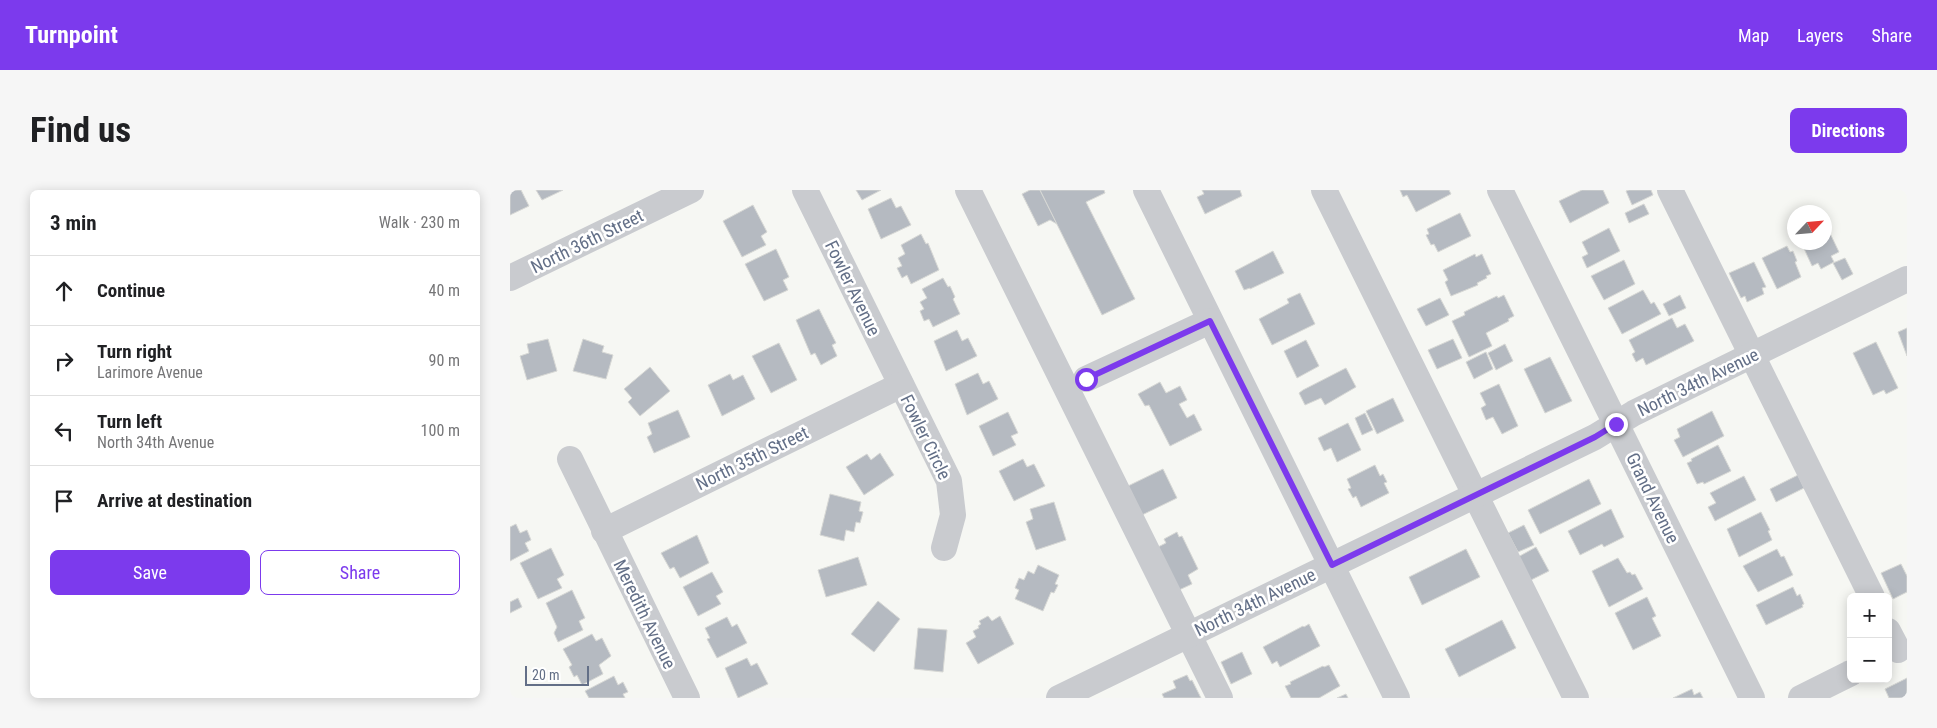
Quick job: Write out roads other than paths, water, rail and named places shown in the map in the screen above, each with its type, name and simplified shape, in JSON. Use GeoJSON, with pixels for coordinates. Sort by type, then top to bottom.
{"type":"FeatureCollection","features":[{"type":"Feature","properties":{"kind":"street","name":"North 36th Street"},"geometry":{"type":"LineString","coordinates":[[510,278],[691,190]]}},
{"type":"Feature","properties":{"kind":"street","name":"Fowler Avenue"},"geometry":{"type":"LineString","coordinates":[[805,190],[901,385]]}},
{"type":"Feature","properties":{"kind":"street"},"geometry":{"type":"LineString","coordinates":[[968,190],[1220,698]]}},
{"type":"Feature","properties":{"kind":"street"},"geometry":{"type":"LineString","coordinates":[[1146,190],[1397,698]]}},
{"type":"Feature","properties":{"kind":"street"},"geometry":{"type":"LineString","coordinates":[[1324,190],[1576,698]]}},
{"type":"Feature","properties":{"kind":"street","name":"Grand Avenue"},"geometry":{"type":"LineString","coordinates":[[1500,190],[1752,698]]}},
{"type":"Feature","properties":{"kind":"street"},"geometry":{"type":"LineString","coordinates":[[1670,190],[1870,593]]}},
{"type":"Feature","properties":{"kind":"street","name":"North 34th Avenue"},"geometry":{"type":"LineString","coordinates":[[1058,698],[1595,437],[1634,413],[1907,279]]}},
{"type":"Feature","properties":{"kind":"street"},"geometry":{"type":"LineString","coordinates":[[1086,379],[1210,321]]}},
{"type":"Feature","properties":{"kind":"street","name":"North 35th Street"},"geometry":{"type":"LineString","coordinates":[[604,530],[901,385]]}},
{"type":"Feature","properties":{"kind":"street","name":"Fowler Circle"},"geometry":{"type":"LineString","coordinates":[[901,385],[949,481],[953,515],[944,548]]}},
{"type":"Feature","properties":{"kind":"street","name":"Meredith Avenue"},"geometry":{"type":"LineString","coordinates":[[570,459],[687,698]]}},
{"type":"Feature","properties":{"kind":"street"},"geometry":{"type":"LineString","coordinates":[[1801,698],[1847,676]]}}]}
